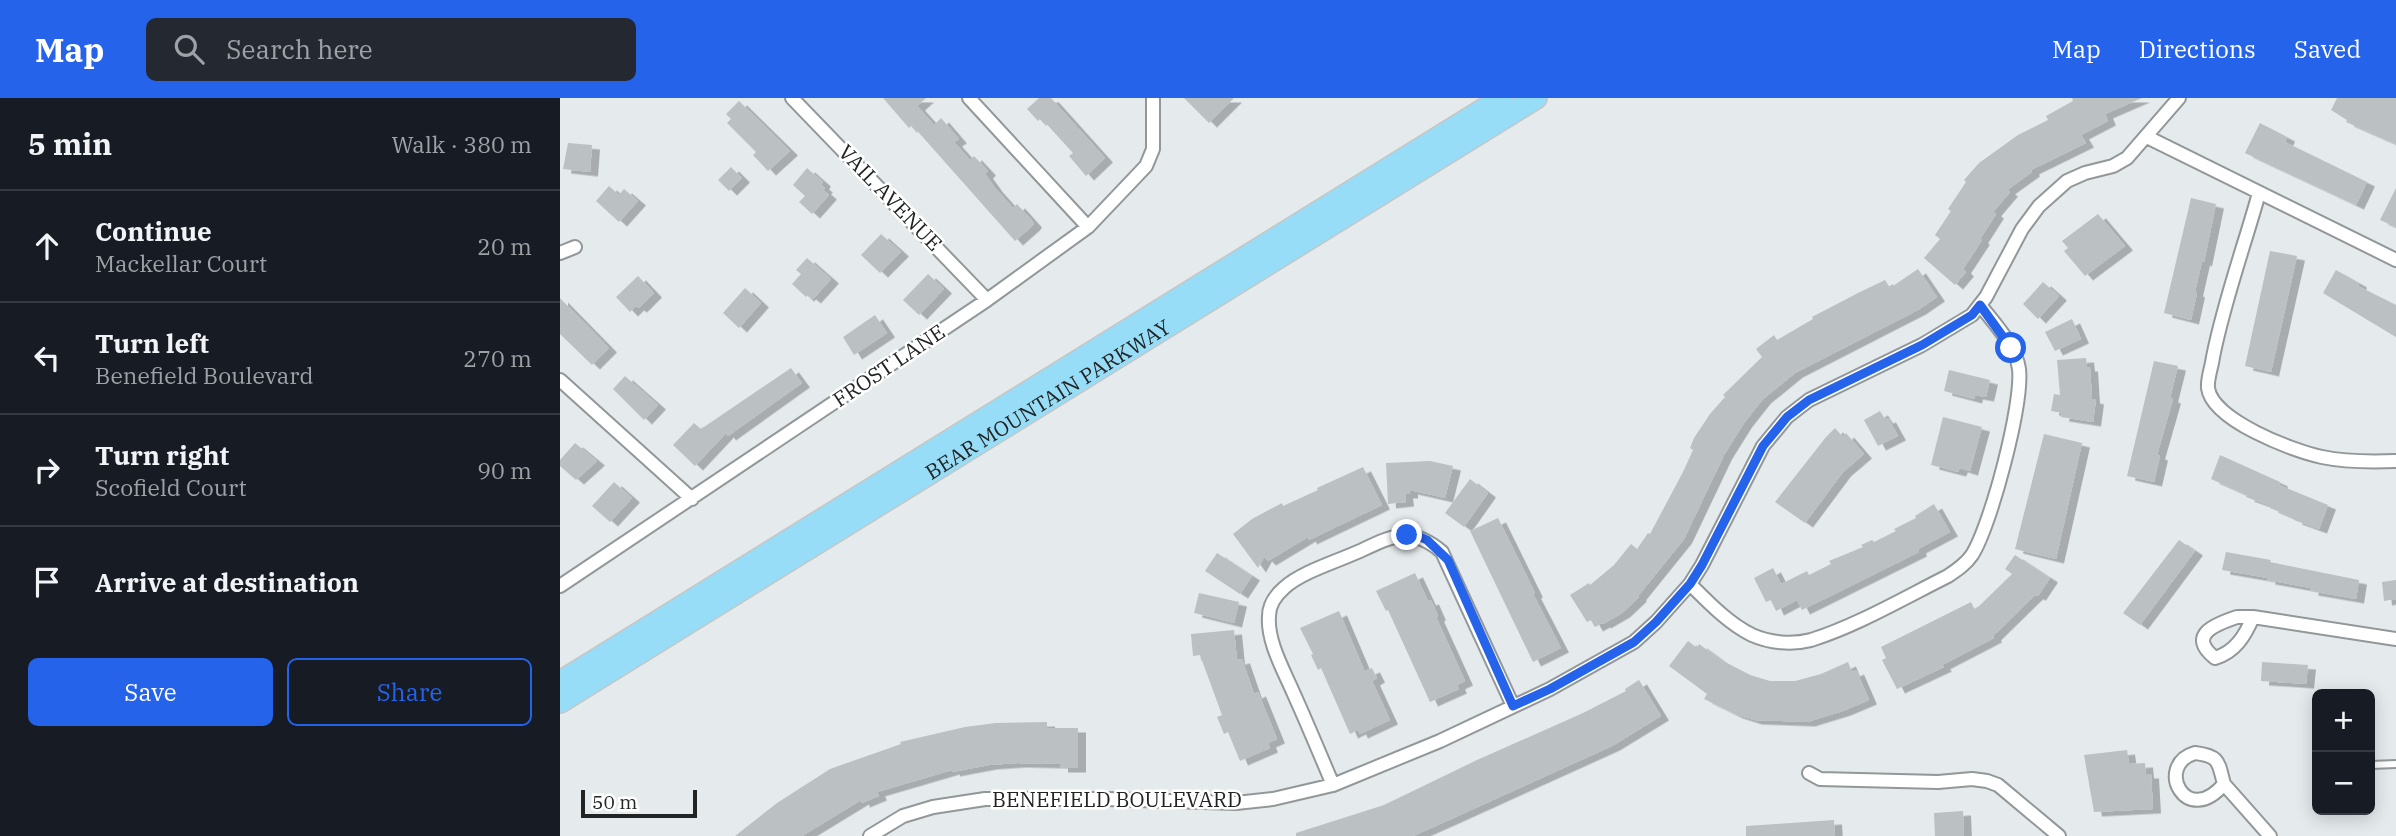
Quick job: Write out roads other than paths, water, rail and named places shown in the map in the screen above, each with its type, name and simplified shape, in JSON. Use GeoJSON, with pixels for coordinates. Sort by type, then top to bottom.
{"type":"FeatureCollection","features":[{"type":"Feature","properties":{"kind":"highway","name":"BEAR MOUNTAIN PARKWAY"},"geometry":{"type":"LineString","coordinates":[[560,682],[1503,98]]}},
{"type":"Feature","properties":{"kind":"highway","name":"BEAR MOUNTAIN PARKWAY"},"geometry":{"type":"LineString","coordinates":[[560,702],[1536,98]]}},
{"type":"Feature","properties":{"kind":"street","name":"VAIL AVENUE"},"geometry":{"type":"LineString","coordinates":[[792,98],[987,300]]}},
{"type":"Feature","properties":{"kind":"street"},"geometry":{"type":"LineString","coordinates":[[969,98],[1088,227]]}},
{"type":"Feature","properties":{"kind":"street","name":"FROST LANE"},"geometry":{"type":"LineString","coordinates":[[560,586],[987,300],[1088,227],[1146,166],[1153,149],[1153,98]]}},
{"type":"Feature","properties":{"kind":"street","name":"BENEFIELD BOULEVARD"},"geometry":{"type":"LineString","coordinates":[[870,836],[903,816],[933,807],[985,799],[1236,803],[1273,799],[1333,785],[1440,741],[1550,689],[1634,642],[1690,584],[1763,446],[1787,417],[1809,400],[1922,345],[1972,315],[2008,251],[2039,206],[2067,181],[2113,166],[2127,158],[2179,98]]}},
{"type":"Feature","properties":{"kind":"street"},"geometry":{"type":"LineString","coordinates":[[2147,137],[2396,260]]}},
{"type":"Feature","properties":{"kind":"street"},"geometry":{"type":"LineString","coordinates":[[2259,193],[2217,337],[2208,388],[2214,404],[2228,417],[2267,438],[2321,457],[2370,462],[2396,461]]}},
{"type":"Feature","properties":{"kind":"street"},"geometry":{"type":"LineString","coordinates":[[560,253],[575,247]]}},
{"type":"Feature","properties":{"kind":"street"},"geometry":{"type":"LineString","coordinates":[[1690,584],[1711,606],[1752,635],[1771,642],[1787,643],[1809,640],[1857,621],[1960,569],[1981,537],[2010,439],[2019,390],[2019,366],[2011,348],[1980,305]]}},
{"type":"Feature","properties":{"kind":"street"},"geometry":{"type":"LineString","coordinates":[[560,380],[692,499]]}},
{"type":"Feature","properties":{"kind":"street"},"geometry":{"type":"LineString","coordinates":[[1333,785],[1280,661],[1271,635],[1269,615],[1275,599],[1291,582],[1364,549],[1395,536],[1407,535],[1427,540],[1442,552],[1513,706]]}},
{"type":"Feature","properties":{"kind":"street"},"geometry":{"type":"LineString","coordinates":[[2253,617],[2396,639]]}},
{"type":"Feature","properties":{"kind":"street"},"geometry":{"type":"LineString","coordinates":[[1809,773],[1820,779],[1938,782],[1987,780],[1998,785],[2059,836]]}},
{"type":"Feature","properties":{"kind":"street"},"geometry":{"type":"LineString","coordinates":[[2224,784],[2270,836]]}},
{"type":"Feature","properties":{"kind":"lane"},"geometry":{"type":"LineString","coordinates":[[2375,765],[2396,764]]}}]}
